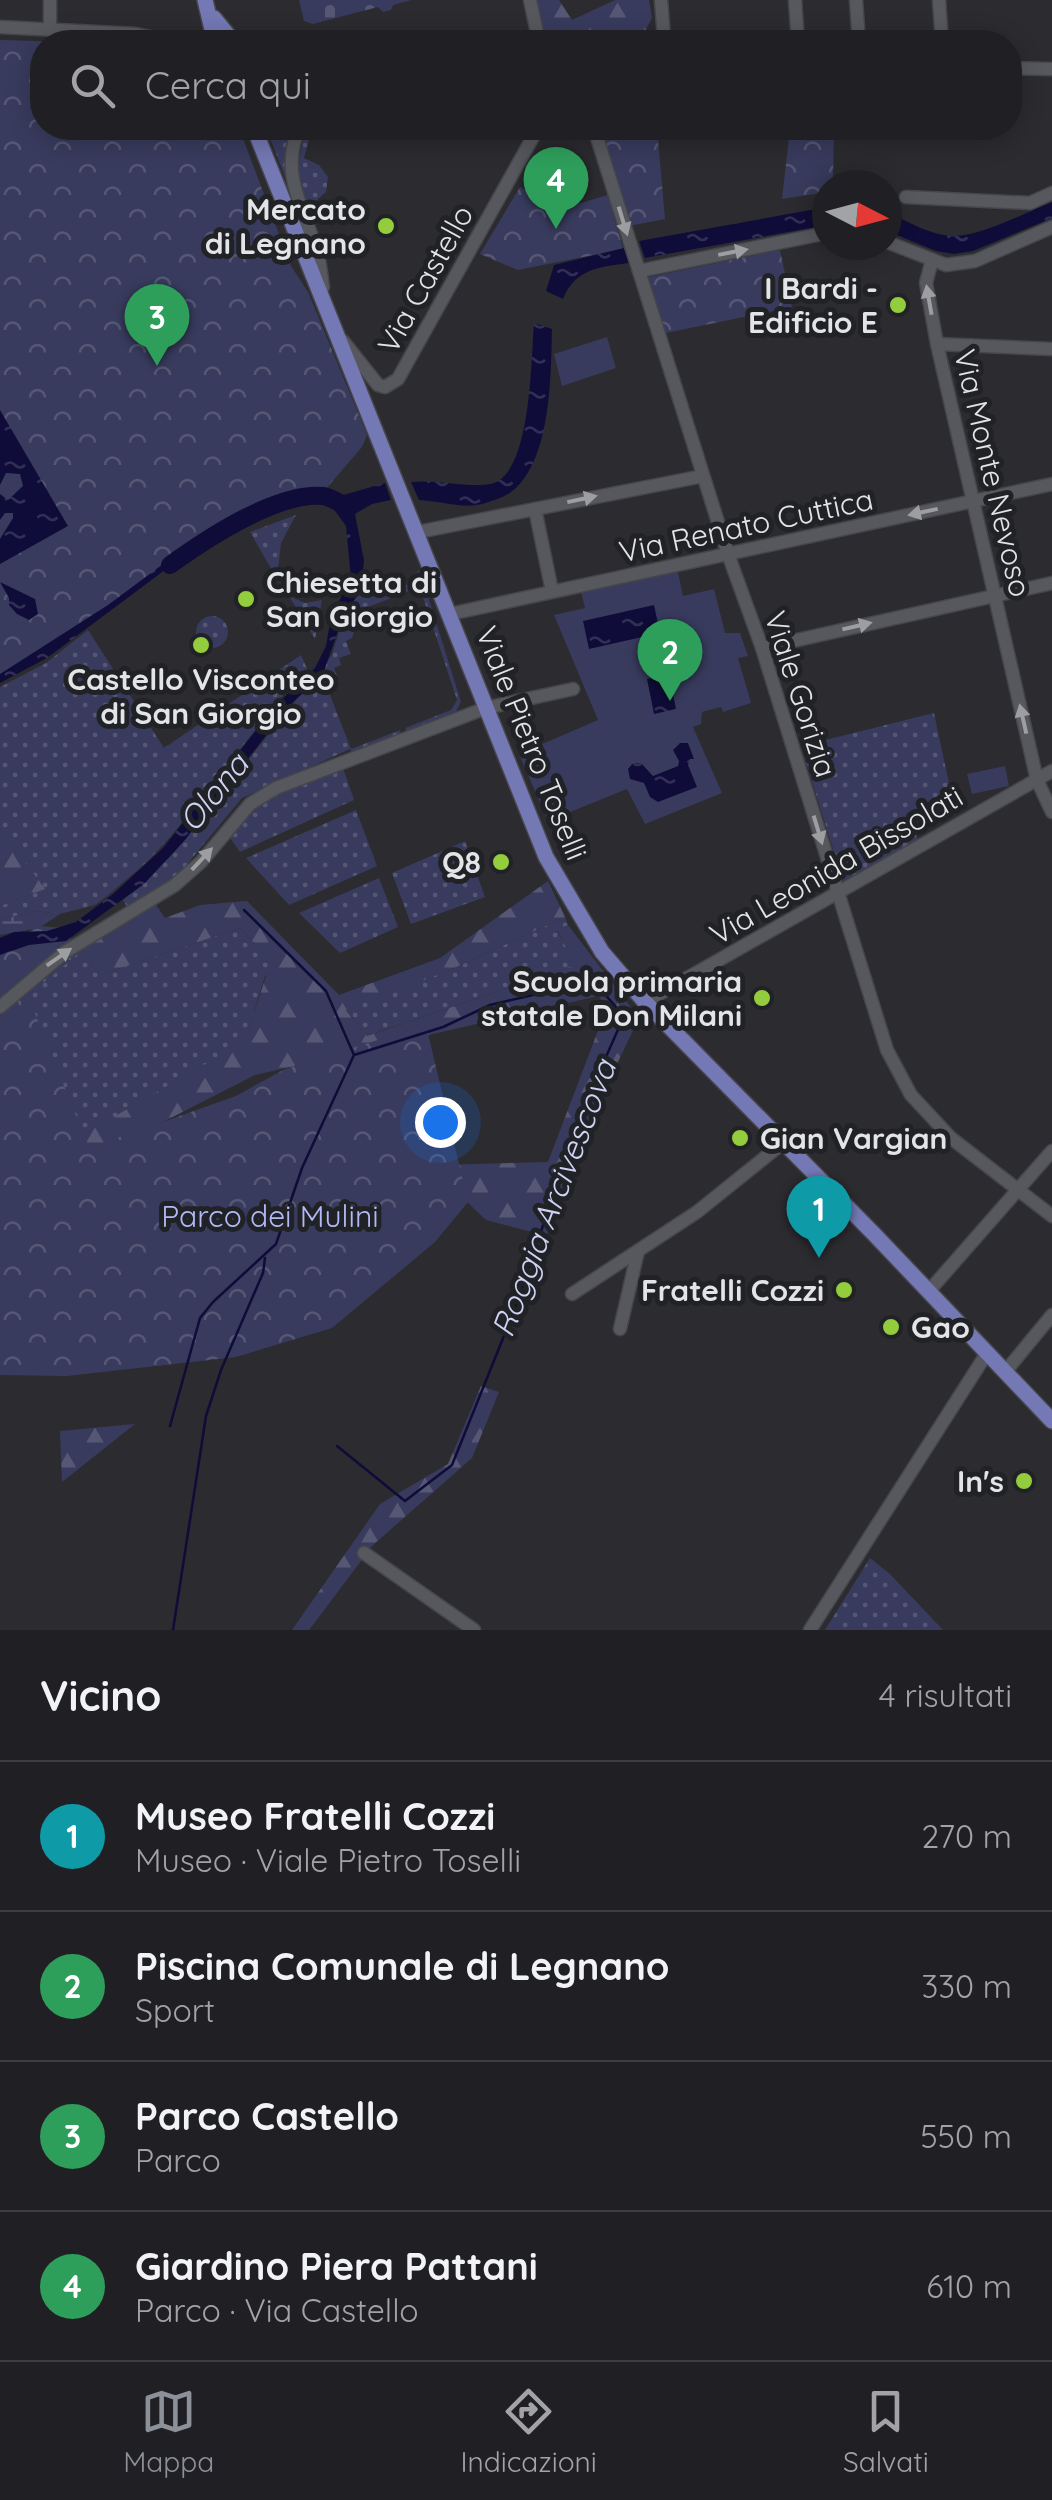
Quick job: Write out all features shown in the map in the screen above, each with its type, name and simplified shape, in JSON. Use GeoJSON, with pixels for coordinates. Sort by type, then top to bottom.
{"type":"FeatureCollection","features":[{"type":"Feature","properties":{"kind":"main road"},"geometry":{"type":"LineString","coordinates":[[206,3],[221,30]]}},
{"type":"Feature","properties":{"kind":"main road","name":"Viale Pietro Toselli"},"geometry":{"type":"LineString","coordinates":[[259,140],[546,856],[602,952],[645,1002],[1052,1421]]}},
{"type":"Feature","properties":{"kind":"street"},"geometry":{"type":"LineString","coordinates":[[0,27],[50,30],[50,0]]}},
{"type":"Feature","properties":{"kind":"street"},"geometry":{"type":"LineString","coordinates":[[530,0],[536,30]]}},
{"type":"Feature","properties":{"kind":"street"},"geometry":{"type":"LineString","coordinates":[[661,0],[664,30]]}},
{"type":"Feature","properties":{"kind":"street"},"geometry":{"type":"LineString","coordinates":[[795,0],[797,30]]}},
{"type":"Feature","properties":{"kind":"street"},"geometry":{"type":"LineString","coordinates":[[856,0],[857,30]]}},
{"type":"Feature","properties":{"kind":"street"},"geometry":{"type":"LineString","coordinates":[[939,0],[941,30]]}},
{"type":"Feature","properties":{"kind":"street"},"geometry":{"type":"LineString","coordinates":[[1022,68],[1052,69]]}},
{"type":"Feature","properties":{"kind":"street","name":"Viale Pietro Toselli"},"geometry":{"type":"LineString","coordinates":[[295,140],[290,176],[317,251],[325,304]]}},
{"type":"Feature","properties":{"kind":"street","name":"Via Castello"},"geometry":{"type":"LineString","coordinates":[[339,336],[371,380],[384,387],[398,380],[531,140]]}},
{"type":"Feature","properties":{"kind":"street","name":"Viale Gorizia"},"geometry":{"type":"LineString","coordinates":[[598,140],[887,1050],[911,1094],[951,1138],[1052,1216]]}},
{"type":"Feature","properties":{"kind":"street"},"geometry":{"type":"LineString","coordinates":[[906,197],[1030,203],[1052,193]]}},
{"type":"Feature","properties":{"kind":"street"},"geometry":{"type":"LineString","coordinates":[[902,248],[946,265],[975,261],[1052,227]]}},
{"type":"Feature","properties":{"kind":"street"},"geometry":{"type":"LineString","coordinates":[[639,271],[812,236]]}},
{"type":"Feature","properties":{"kind":"street","name":"Via Monte Nevoso"},"geometry":{"type":"LineString","coordinates":[[932,260],[926,283],[938,344],[1037,780],[1052,812]]}},
{"type":"Feature","properties":{"kind":"street"},"geometry":{"type":"LineString","coordinates":[[938,344],[1052,349]]}},
{"type":"Feature","properties":{"kind":"street"},"geometry":{"type":"LineString","coordinates":[[418,532],[703,476]]}},
{"type":"Feature","properties":{"kind":"street","name":"Via Renato Cuttica"},"geometry":{"type":"LineString","coordinates":[[450,614],[1052,484]]}},
{"type":"Feature","properties":{"kind":"street"},"geometry":{"type":"LineString","coordinates":[[536,509],[552,591]]}},
{"type":"Feature","properties":{"kind":"street"},"geometry":{"type":"LineString","coordinates":[[762,648],[1052,583]]}},
{"type":"Feature","properties":{"kind":"street"},"geometry":{"type":"LineString","coordinates":[[0,1007],[65,952],[188,874],[250,804],[276,788],[486,708],[573,689]]}},
{"type":"Feature","properties":{"kind":"street","name":"Via Leonida Bissolati"},"geometry":{"type":"LineString","coordinates":[[645,1002],[1052,771]]}},
{"type":"Feature","properties":{"kind":"street"},"geometry":{"type":"LineString","coordinates":[[572,1294],[697,1212],[784,1142]]}},
{"type":"Feature","properties":{"kind":"street"},"geometry":{"type":"LineString","coordinates":[[929,1291],[1052,1151]]}},
{"type":"Feature","properties":{"kind":"street"},"geometry":{"type":"LineString","coordinates":[[620,1329],[638,1251]]}},
{"type":"Feature","properties":{"kind":"street"},"geometry":{"type":"LineString","coordinates":[[1004,1372],[1052,1315]]}},
{"type":"Feature","properties":{"kind":"street"},"geometry":{"type":"LineString","coordinates":[[810,1630],[987,1353]]}},
{"type":"Feature","properties":{"kind":"street"},"geometry":{"type":"LineString","coordinates":[[364,1553],[474,1630]]}},
{"type":"Feature","properties":{"kind":"green space"},"geometry":{"type":"Polygon","coordinates":[[[299,0],[411,0],[383,12],[378,7],[313,24],[304,21],[299,0]]]}},
{"type":"Feature","properties":{"kind":"green space"},"geometry":{"type":"Polygon","coordinates":[[[535,0],[559,0],[572,20],[615,0],[649,0],[652,18],[646,30],[544,30],[535,0]]]}},
{"type":"Feature","properties":{"kind":"green space"},"geometry":{"type":"Polygon","coordinates":[[[0,40],[30,41],[30,140],[244,140],[291,266],[308,292],[367,435],[362,447],[324,491],[302,492],[249,514],[125,599],[0,676],[0,40]]]}},
{"type":"Feature","properties":{"kind":"green space"},"geometry":{"type":"Polygon","coordinates":[[[271,140],[291,140],[286,179],[271,140]]]}},
{"type":"Feature","properties":{"kind":"green space"},"geometry":{"type":"Polygon","coordinates":[[[303,140],[309,140],[304,158],[319,165],[328,177],[326,192],[308,208],[297,172],[303,140]]]}},
{"type":"Feature","properties":{"kind":"green space"},"geometry":{"type":"Polygon","coordinates":[[[604,140],[658,140],[665,219],[629,226],[604,140]]]}},
{"type":"Feature","properties":{"kind":"green space"},"geometry":{"type":"Polygon","coordinates":[[[789,140],[834,140],[833,170],[812,170],[812,194],[782,199],[789,140]]]}},
{"type":"Feature","properties":{"kind":"green space"},"geometry":{"type":"Polygon","coordinates":[[[520,187],[560,209],[608,195],[623,249],[518,270],[480,254],[520,187]]]}},
{"type":"Feature","properties":{"kind":"green space"},"geometry":{"type":"Polygon","coordinates":[[[780,250],[792,307],[661,334],[649,277],[780,250]]]}},
{"type":"Feature","properties":{"kind":"green space"},"geometry":{"type":"Polygon","coordinates":[[[607,337],[616,368],[562,386],[554,354],[607,337]]]}},
{"type":"Feature","properties":{"kind":"green space"},"geometry":{"type":"Polygon","coordinates":[[[296,515],[281,543],[277,579],[250,532],[296,515]]]}},
{"type":"Feature","properties":{"kind":"green space"},"geometry":{"type":"Polygon","coordinates":[[[424,567],[430,584],[425,587],[461,702],[455,713],[407,732],[405,728],[451,710],[457,700],[420,588],[403,593],[410,577],[424,567]]]}},
{"type":"Feature","properties":{"kind":"green space"},"geometry":{"type":"Polygon","coordinates":[[[678,572],[683,596],[714,589],[725,633],[740,633],[748,656],[738,658],[751,703],[723,712],[721,707],[702,712],[701,724],[693,727],[722,793],[645,824],[627,789],[548,821],[519,754],[598,720],[554,615],[585,608],[581,592],[678,572]]]}},
{"type":"Feature","properties":{"kind":"green space"},"geometry":{"type":"Polygon","coordinates":[[[362,574],[380,578],[394,597],[360,610],[352,638],[346,641],[351,654],[339,658],[341,665],[334,668],[339,682],[327,687],[351,749],[400,730],[401,734],[352,753],[350,749],[242,798],[174,880],[129,910],[123,900],[172,855],[332,655],[362,574]]]}},
{"type":"Feature","properties":{"kind":"green space"},"geometry":{"type":"Polygon","coordinates":[[[289,596],[305,603],[322,600],[315,639],[289,596]]]}},
{"type":"Feature","properties":{"kind":"green space"},"geometry":{"type":"Polygon","coordinates":[[[212,616],[223,621],[228,632],[223,643],[212,648],[201,643],[196,632],[201,621],[212,616]]]}},
{"type":"Feature","properties":{"kind":"green space"},"geometry":{"type":"Polygon","coordinates":[[[88,630],[164,748],[301,655],[309,673],[288,689],[171,836],[106,897],[95,905],[60,914],[35,911],[0,920],[0,906],[44,889],[0,828],[0,687],[46,663],[88,630]]]}},
{"type":"Feature","properties":{"kind":"green space"},"geometry":{"type":"Polygon","coordinates":[[[934,713],[951,793],[908,814],[918,840],[843,881],[801,746],[934,713]]]}},
{"type":"Feature","properties":{"kind":"green space"},"geometry":{"type":"Polygon","coordinates":[[[1005,766],[1009,786],[972,794],[967,774],[1005,766]]]}},
{"type":"Feature","properties":{"kind":"green space"},"geometry":{"type":"Polygon","coordinates":[[[343,768],[354,800],[240,852],[228,835],[267,800],[343,768]]]}},
{"type":"Feature","properties":{"kind":"green space"},"geometry":{"type":"Polygon","coordinates":[[[356,810],[377,866],[289,905],[246,858],[356,810]]]}},
{"type":"Feature","properties":{"kind":"green space"},"geometry":{"type":"Polygon","coordinates":[[[0,828],[45,889],[0,906],[0,828]]]}},
{"type":"Feature","properties":{"kind":"green space"},"geometry":{"type":"Polygon","coordinates":[[[465,841],[485,897],[411,924],[392,873],[465,841]]]}},
{"type":"Feature","properties":{"kind":"green space"},"geometry":{"type":"Polygon","coordinates":[[[379,878],[398,927],[340,953],[299,913],[379,878]]]}},
{"type":"Feature","properties":{"kind":"green space"},"geometry":{"type":"Polygon","coordinates":[[[548,881],[565,917],[450,970],[346,1010],[367,1036],[575,965],[557,930],[568,925],[639,1018],[592,1116],[526,1290],[536,1233],[486,1220],[463,1198],[370,1167],[548,1162],[607,1007],[598,996],[255,1075],[108,1150],[0,1164],[77,1138],[245,1041],[266,976],[279,970],[240,928],[100,975],[80,946],[154,902],[165,918],[200,905],[247,901],[339,995],[440,958],[548,881]]]}},
{"type":"Feature","properties":{"kind":"green space"},"geometry":{"type":"Polygon","coordinates":[[[35,911],[60,914],[39,928],[0,935],[0,920],[35,911]]]}},
{"type":"Feature","properties":{"kind":"green space"},"geometry":{"type":"Polygon","coordinates":[[[565,917],[568,925],[557,931],[576,965],[366,1036],[346,1009],[450,970],[565,917]]]}},
{"type":"Feature","properties":{"kind":"green space","name":"Parco dei Mulini"},"geometry":{"type":"Polygon","coordinates":[[[38,926],[65,928],[79,953],[28,996],[89,1148],[236,1096],[285,1069],[426,1025],[468,1202],[435,1242],[332,1328],[236,1357],[67,1376],[0,1375],[0,949],[38,926]]]}},
{"type":"Feature","properties":{"kind":"green space"},"geometry":{"type":"Polygon","coordinates":[[[240,928],[280,971],[265,976],[245,1042],[77,1138],[15,1000],[80,946],[100,975],[240,928]]]}},
{"type":"Feature","properties":{"kind":"green space"},"geometry":{"type":"Polygon","coordinates":[[[481,1386],[499,1392],[472,1458],[373,1545],[309,1630],[292,1630],[380,1504],[448,1464],[481,1386]]]}},
{"type":"Feature","properties":{"kind":"green space"},"geometry":{"type":"Polygon","coordinates":[[[135,1424],[62,1482],[60,1431],[135,1424]]]}},
{"type":"Feature","properties":{"kind":"green space"},"geometry":{"type":"Polygon","coordinates":[[[870,1558],[890,1574],[943,1630],[825,1630],[870,1558]]]}},
{"type":"Feature","properties":{"kind":"water"},"geometry":{"type":"Polygon","coordinates":[[[1052,202],[1052,218],[973,251],[936,251],[902,237],[902,219],[928,231],[954,236],[990,228],[1052,202]]]}},
{"type":"Feature","properties":{"kind":"water"},"geometry":{"type":"Polygon","coordinates":[[[812,210],[812,228],[645,258],[639,241],[812,210]]]}},
{"type":"Feature","properties":{"kind":"water"},"geometry":{"type":"Polygon","coordinates":[[[624,248],[629,263],[581,275],[563,299],[546,291],[554,265],[624,248]]]}},
{"type":"Feature","properties":{"kind":"water"},"geometry":{"type":"Polygon","coordinates":[[[534,323],[552,329],[551,368],[543,434],[528,472],[509,493],[482,504],[419,500],[411,482],[490,484],[504,476],[514,461],[527,413],[534,323]]]}},
{"type":"Feature","properties":{"kind":"water"},"geometry":{"type":"Polygon","coordinates":[[[0,410],[68,526],[0,564],[0,539],[13,513],[5,513],[0,520],[0,494],[8,500],[23,486],[20,474],[6,473],[0,485],[0,410]]]}},
{"type":"Feature","properties":{"kind":"water"},"geometry":{"type":"Polygon","coordinates":[[[385,483],[391,500],[372,504],[355,514],[364,560],[362,579],[357,596],[344,614],[323,674],[288,707],[185,840],[144,884],[66,941],[29,945],[0,955],[0,938],[76,922],[113,894],[163,848],[276,705],[315,668],[326,646],[331,616],[351,579],[346,526],[328,501],[330,496],[385,483]]]}},
{"type":"Feature","properties":{"kind":"water"},"geometry":{"type":"Polygon","coordinates":[[[304,492],[322,493],[319,499],[288,502],[224,526],[47,658],[0,683],[0,674],[108,605],[221,521],[304,492]]]}},
{"type":"Feature","properties":{"kind":"water"},"geometry":{"type":"Polygon","coordinates":[[[0,582],[35,599],[38,614],[29,620],[17,614],[0,582]]]}},
{"type":"Feature","properties":{"kind":"water"},"geometry":{"type":"Polygon","coordinates":[[[654,605],[660,633],[589,649],[583,621],[654,605]]]}},
{"type":"Feature","properties":{"kind":"water"},"geometry":{"type":"Polygon","coordinates":[[[669,675],[676,709],[654,714],[647,679],[669,675]]]}},
{"type":"Feature","properties":{"kind":"water"},"geometry":{"type":"Polygon","coordinates":[[[680,743],[688,743],[694,759],[688,765],[697,787],[658,802],[650,797],[644,783],[630,779],[628,769],[633,763],[641,763],[653,776],[678,766],[673,750],[680,743]]]}},
{"type":"Feature","properties":{"kind":"waterway","name":"Olona"},"geometry":{"type":"LineString","coordinates":[[170,565],[222,531],[285,501],[323,496],[345,506]]}},
{"type":"Feature","properties":{"kind":"waterway","name":"Roggia Arcivescova"},"geometry":{"type":"LineString","coordinates":[[170,1426],[200,1318],[276,1244],[302,1168],[354,1055],[326,991],[244,910]]}},
{"type":"Feature","properties":{"kind":"waterway","name":"Roggia Arcivescova"},"geometry":{"type":"LineString","coordinates":[[337,1446],[405,1501],[452,1465],[516,1306],[579,1118],[624,1016],[593,981],[490,1005],[443,1027],[354,1055]]}},
{"type":"Feature","properties":{"kind":"waterway","name":"Roggia Arcivescova"},"geometry":{"type":"LineString","coordinates":[[173,1630],[206,1416],[221,1370],[263,1273],[265,1258]]}},
{"type":"Feature","properties":{"kind":"place","name":"Mercato di Legnano"},"geometry":{"type":"Point","coordinates":[386,226]}},
{"type":"Feature","properties":{"kind":"place","name":"Giardino Piera Pattani"},"geometry":{"type":"Point","coordinates":[556,229]}},
{"type":"Feature","properties":{"kind":"place","name":"I Bardi - Edificio E"},"geometry":{"type":"Point","coordinates":[898,305]}},
{"type":"Feature","properties":{"kind":"place","name":"Parco Castello"},"geometry":{"type":"Point","coordinates":[157,366]}},
{"type":"Feature","properties":{"kind":"place","name":"Chiesetta di San Giorgio"},"geometry":{"type":"Point","coordinates":[246,599]}},
{"type":"Feature","properties":{"kind":"place","name":"Castello Visconteo di San Giorgio"},"geometry":{"type":"Point","coordinates":[201,645]}},
{"type":"Feature","properties":{"kind":"place","name":"Piscina Comunale di Legnano"},"geometry":{"type":"Point","coordinates":[670,701]}},
{"type":"Feature","properties":{"kind":"place","name":"Q8"},"geometry":{"type":"Point","coordinates":[501,862]}},
{"type":"Feature","properties":{"kind":"place","name":"Scuola primaria statale Don Milani"},"geometry":{"type":"Point","coordinates":[762,998]}},
{"type":"Feature","properties":{"kind":"place","name":"Gian Vargian"},"geometry":{"type":"Point","coordinates":[740,1138]}},
{"type":"Feature","properties":{"kind":"place","name":"Museo Fratelli Cozzi"},"geometry":{"type":"Point","coordinates":[819,1258]}},
{"type":"Feature","properties":{"kind":"place","name":"Fratelli Cozzi"},"geometry":{"type":"Point","coordinates":[844,1290]}},
{"type":"Feature","properties":{"kind":"place","name":"Gao"},"geometry":{"type":"Point","coordinates":[891,1327]}},
{"type":"Feature","properties":{"kind":"place","name":"In's"},"geometry":{"type":"Point","coordinates":[1024,1481]}}]}
